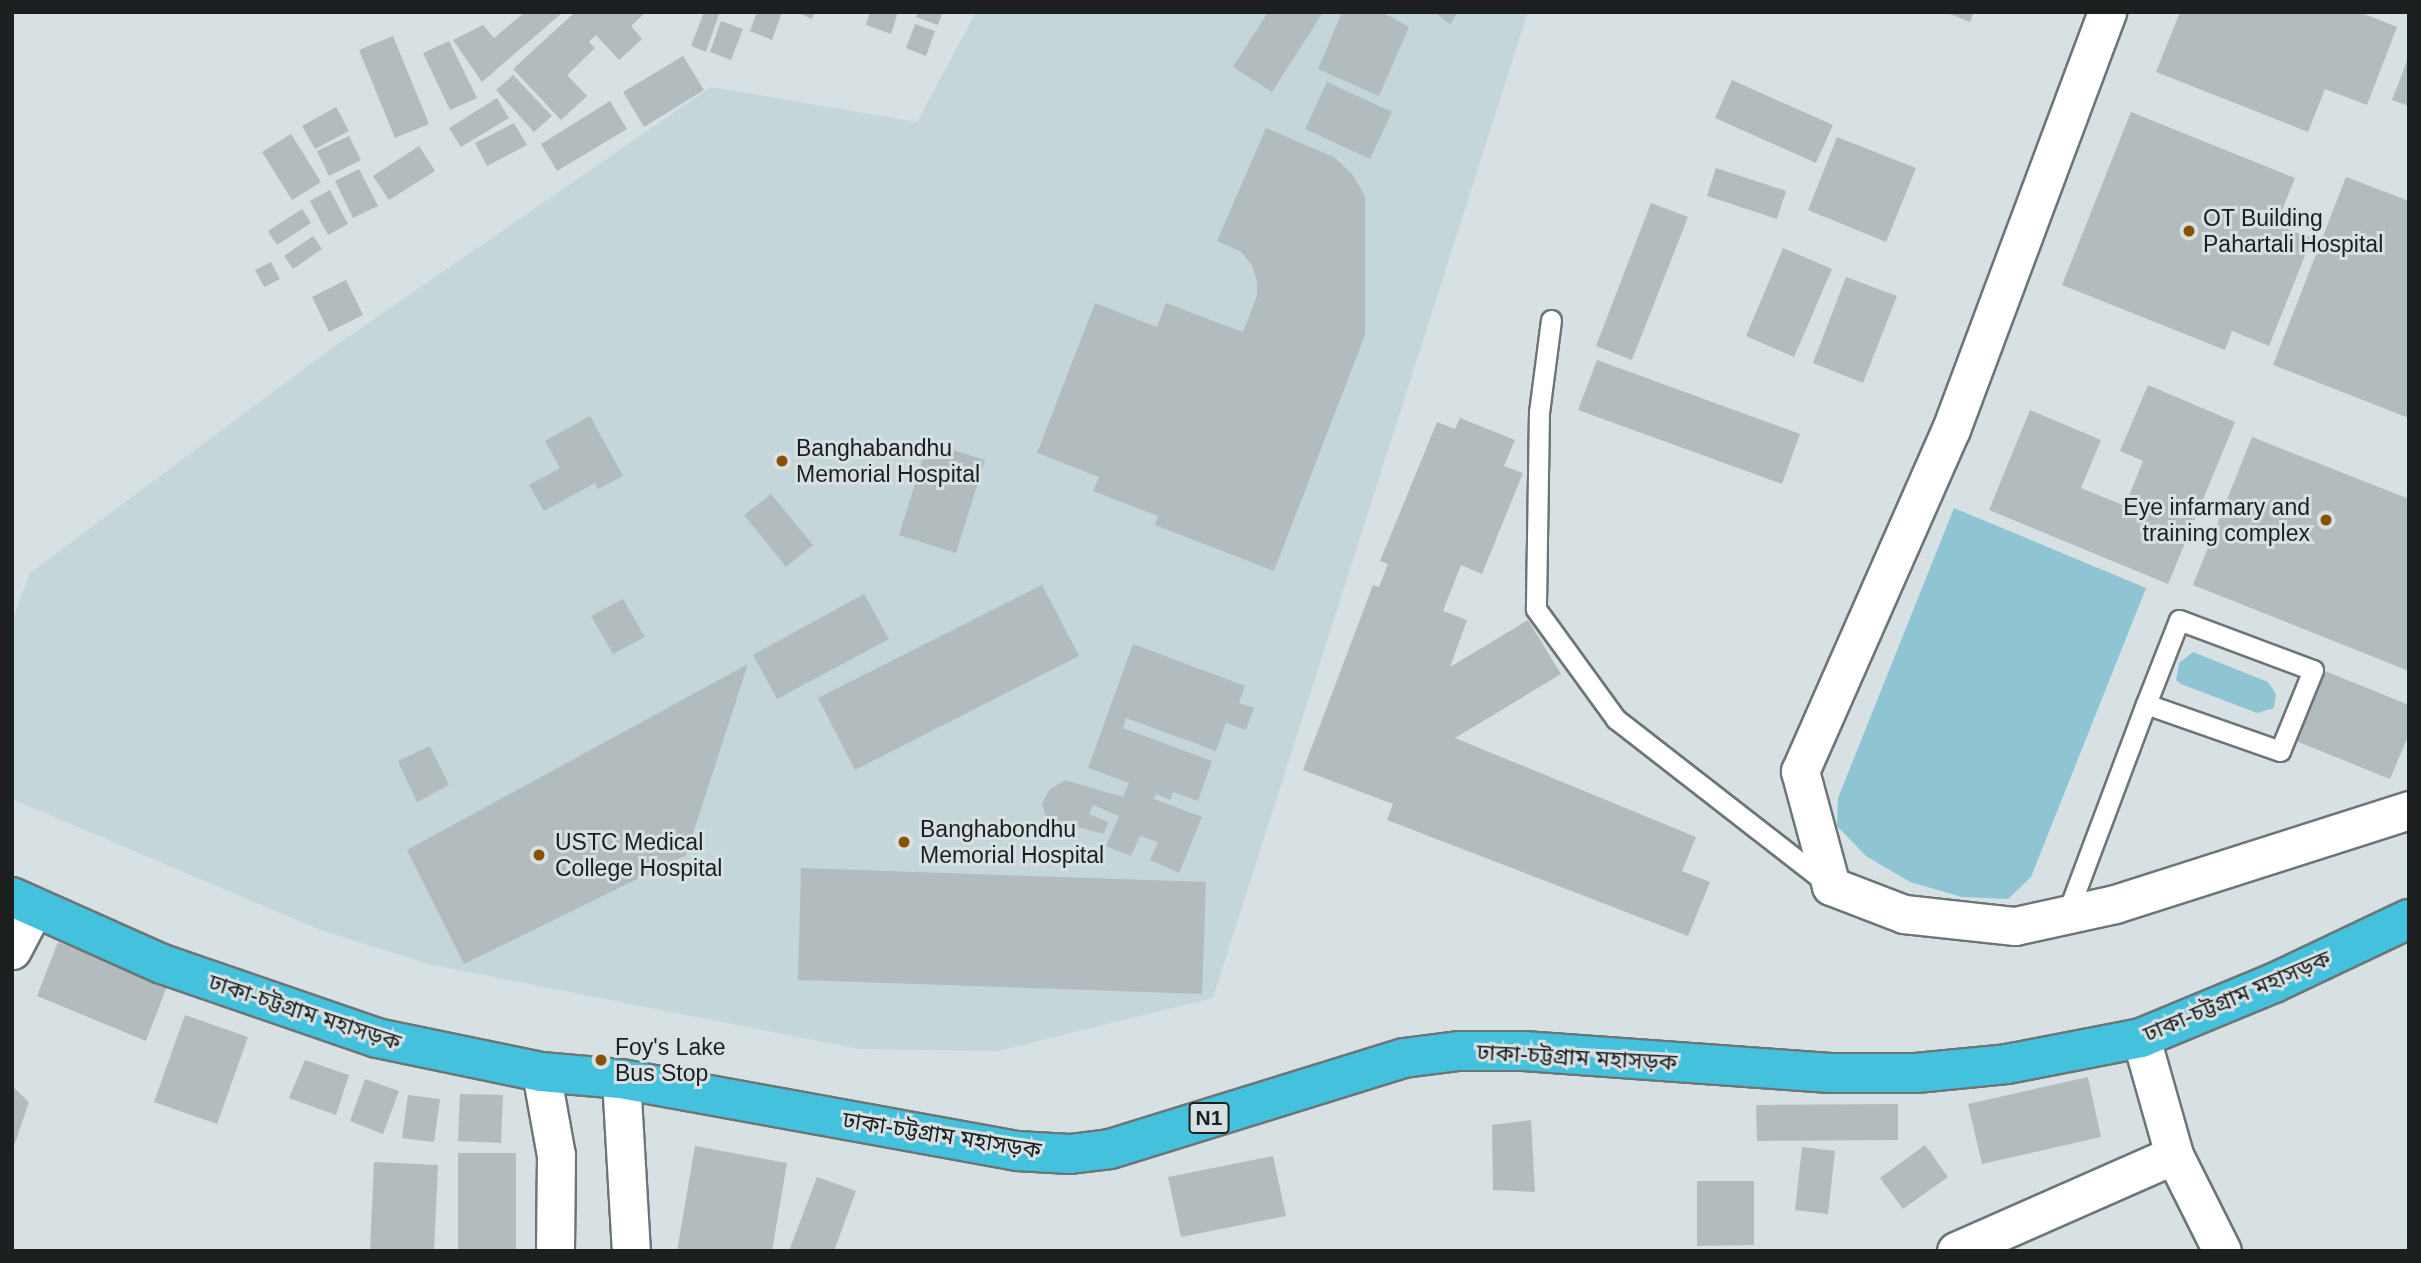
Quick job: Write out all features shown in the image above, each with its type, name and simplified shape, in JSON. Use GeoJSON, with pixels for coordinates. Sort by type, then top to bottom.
{"type":"FeatureCollection","features":[{"type":"Feature","properties":{"kind":"highway","name":"ঢাকা-চট্টগ্রাম মহাসড়ক"},"geometry":{"type":"LineString","coordinates":[[23,902],[162,964],[279,1007],[377,1038],[541,1072],[621,1079],[1017,1151],[1070,1154],[1110,1149],[1404,1058],[1459,1051],[1524,1051],[1830,1073],[1916,1073],[2007,1064],[2141,1038],[2274,984],[2409,919]]}},
{"type":"Feature","properties":{"kind":"street"},"geometry":{"type":"LineString","coordinates":[[2107,12],[1951,429],[1800,771],[1831,886],[1904,914],[2015,926],[2067,915],[2219,873],[2409,810]]}},
{"type":"Feature","properties":{"kind":"street"},"geometry":{"type":"LineString","coordinates":[[12,950],[23,902]]}},
{"type":"Feature","properties":{"kind":"street"},"geometry":{"type":"LineString","coordinates":[[2141,1038],[2174,1155],[2222,1251]]}},
{"type":"Feature","properties":{"kind":"street"},"geometry":{"type":"LineString","coordinates":[[541,1072],[556,1155],[555,1251]]}},
{"type":"Feature","properties":{"kind":"street"},"geometry":{"type":"LineString","coordinates":[[621,1079],[632,1251]]}},
{"type":"Feature","properties":{"kind":"street"},"geometry":{"type":"LineString","coordinates":[[1955,1251],[2174,1155]]}},
{"type":"Feature","properties":{"kind":"lane"},"geometry":{"type":"LineString","coordinates":[[1551,320],[1539,412],[1535,609],[1616,719],[1831,886]]}},
{"type":"Feature","properties":{"kind":"lane"},"geometry":{"type":"LineString","coordinates":[[2067,915],[2146,704],[2179,620],[2313,670],[2280,751],[2146,704]]}},
{"type":"Feature","properties":{"kind":"shaded area","name":"Banghabandhu Memorial Hospital"},"geometry":{"type":"Polygon","coordinates":[[[976,12],[1528,12],[1213,998],[998,1051],[859,1049],[432,965],[320,930],[12,799],[12,621],[30,573],[332,348],[711,87],[917,122],[976,12]]]}},
{"type":"Feature","properties":{"kind":"shaded area"},"geometry":{"type":"Polygon","coordinates":[[[1954,508],[2146,588],[2031,877],[2008,899],[1962,897],[1910,882],[1866,856],[1837,826],[1838,798],[1954,508]]]}},
{"type":"Feature","properties":{"kind":"shaded area"},"geometry":{"type":"Polygon","coordinates":[[[2193,652],[2268,682],[2276,694],[2274,708],[2257,713],[2181,684],[2176,680],[2179,663],[2193,652]]]}},
{"type":"Feature","properties":{"kind":"building"},"geometry":{"type":"Polygon","coordinates":[[[525,12],[563,12],[482,82],[453,40],[483,25],[494,38],[525,12]]]}},
{"type":"Feature","properties":{"kind":"building"},"geometry":{"type":"Polygon","coordinates":[[[575,12],[646,12],[631,26],[642,39],[619,60],[596,35],[589,42],[595,48],[567,75],[587,96],[561,120],[513,69],[575,12]]]}},
{"type":"Feature","properties":{"kind":"building"},"geometry":{"type":"Polygon","coordinates":[[[704,12],[719,14],[706,52],[691,46],[704,12]]]}},
{"type":"Feature","properties":{"kind":"building"},"geometry":{"type":"Polygon","coordinates":[[[757,12],[782,12],[772,40],[750,31],[757,12]]]}},
{"type":"Feature","properties":{"kind":"building"},"geometry":{"type":"Polygon","coordinates":[[[796,12],[815,12],[812,19],[796,12]]]}},
{"type":"Feature","properties":{"kind":"building"},"geometry":{"type":"Polygon","coordinates":[[[870,12],[898,12],[891,34],[866,25],[870,12]]]}},
{"type":"Feature","properties":{"kind":"building"},"geometry":{"type":"Polygon","coordinates":[[[918,12],[943,12],[938,25],[916,17],[918,12]]]}},
{"type":"Feature","properties":{"kind":"building"},"geometry":{"type":"Polygon","coordinates":[[[1268,12],[1322,14],[1272,92],[1233,67],[1268,12]]]}},
{"type":"Feature","properties":{"kind":"building"},"geometry":{"type":"Polygon","coordinates":[[[1342,12],[1382,12],[1409,27],[1379,96],[1318,69],[1342,12]]]}},
{"type":"Feature","properties":{"kind":"building"},"geometry":{"type":"Polygon","coordinates":[[[1434,12],[1458,12],[1450,24],[1434,12]]]}},
{"type":"Feature","properties":{"kind":"building"},"geometry":{"type":"Polygon","coordinates":[[[1945,12],[1974,12],[1970,22],[1945,12]]]}},
{"type":"Feature","properties":{"kind":"building"},"geometry":{"type":"Polygon","coordinates":[[[2180,12],[2359,12],[2397,27],[2367,105],[2325,89],[2308,132],[2156,72],[2180,12]]]}},
{"type":"Feature","properties":{"kind":"building"},"geometry":{"type":"Polygon","coordinates":[[[721,21],[743,29],[731,60],[710,52],[721,21]]]}},
{"type":"Feature","properties":{"kind":"building"},"geometry":{"type":"Polygon","coordinates":[[[915,24],[935,31],[926,56],[906,48],[915,24]]]}},
{"type":"Feature","properties":{"kind":"building"},"geometry":{"type":"Polygon","coordinates":[[[393,36],[429,124],[395,138],[359,50],[393,36]]]}},
{"type":"Feature","properties":{"kind":"building"},"geometry":{"type":"Polygon","coordinates":[[[449,41],[477,98],[450,110],[423,53],[449,41]]]}},
{"type":"Feature","properties":{"kind":"building"},"geometry":{"type":"Polygon","coordinates":[[[683,56],[704,90],[644,127],[623,92],[683,56]]]}},
{"type":"Feature","properties":{"kind":"building"},"geometry":{"type":"Polygon","coordinates":[[[2409,56],[2409,106],[2392,100],[2409,56]]]}},
{"type":"Feature","properties":{"kind":"building"},"geometry":{"type":"Polygon","coordinates":[[[513,75],[552,116],[534,132],[496,90],[513,75]]]}},
{"type":"Feature","properties":{"kind":"building"},"geometry":{"type":"Polygon","coordinates":[[[1732,80],[1833,125],[1816,163],[1715,118],[1732,80]]]}},
{"type":"Feature","properties":{"kind":"building"},"geometry":{"type":"Polygon","coordinates":[[[1327,82],[1392,112],[1370,159],[1305,129],[1327,82]]]}},
{"type":"Feature","properties":{"kind":"building"},"geometry":{"type":"Polygon","coordinates":[[[497,98],[509,118],[461,147],[449,128],[497,98]]]}},
{"type":"Feature","properties":{"kind":"building"},"geometry":{"type":"Polygon","coordinates":[[[610,101],[627,129],[557,171],[541,144],[610,101]]]}},
{"type":"Feature","properties":{"kind":"building"},"geometry":{"type":"Polygon","coordinates":[[[336,107],[349,131],[315,149],[302,126],[336,107]]]}},
{"type":"Feature","properties":{"kind":"building","name":"OT Building Pahartali Hospital"},"geometry":{"type":"Polygon","coordinates":[[[2131,112],[2295,178],[2276,225],[2312,238],[2269,346],[2232,331],[2225,350],[2062,285],[2131,112]]]}},
{"type":"Feature","properties":{"kind":"building"},"geometry":{"type":"Polygon","coordinates":[[[514,123],[527,145],[487,166],[475,143],[514,123]]]}},
{"type":"Feature","properties":{"kind":"building"},"geometry":{"type":"Polygon","coordinates":[[[1266,128],[1334,157],[1352,174],[1365,196],[1365,335],[1274,571],[1155,525],[1158,516],[1093,491],[1099,477],[1037,453],[1095,303],[1157,327],[1166,303],[1243,332],[1257,296],[1257,282],[1252,265],[1240,251],[1217,241],[1266,128]]]}},
{"type":"Feature","properties":{"kind":"building"},"geometry":{"type":"Polygon","coordinates":[[[291,134],[321,182],[292,200],[262,152],[291,134]]]}},
{"type":"Feature","properties":{"kind":"building"},"geometry":{"type":"Polygon","coordinates":[[[349,136],[361,160],[329,176],[317,151],[349,136]]]}},
{"type":"Feature","properties":{"kind":"building"},"geometry":{"type":"Polygon","coordinates":[[[1837,137],[1916,168],[1886,242],[1808,210],[1837,137]]]}},
{"type":"Feature","properties":{"kind":"building"},"geometry":{"type":"Polygon","coordinates":[[[419,146],[435,171],[389,200],[373,176],[419,146]]]}},
{"type":"Feature","properties":{"kind":"building"},"geometry":{"type":"Polygon","coordinates":[[[1716,168],[1786,191],[1777,219],[1707,196],[1716,168]]]}},
{"type":"Feature","properties":{"kind":"building"},"geometry":{"type":"Polygon","coordinates":[[[359,169],[378,206],[353,218],[335,181],[359,169]]]}},
{"type":"Feature","properties":{"kind":"building"},"geometry":{"type":"Polygon","coordinates":[[[2346,177],[2409,201],[2409,418],[2273,365],[2346,177]]]}},
{"type":"Feature","properties":{"kind":"building"},"geometry":{"type":"Polygon","coordinates":[[[330,190],[348,224],[328,235],[310,201],[330,190]]]}},
{"type":"Feature","properties":{"kind":"building"},"geometry":{"type":"Polygon","coordinates":[[[1651,203],[1688,217],[1632,360],[1596,346],[1651,203]]]}},
{"type":"Feature","properties":{"kind":"building"},"geometry":{"type":"Polygon","coordinates":[[[302,209],[311,223],[277,245],[268,231],[302,209]]]}},
{"type":"Feature","properties":{"kind":"building"},"geometry":{"type":"Polygon","coordinates":[[[313,236],[322,249],[293,269],[284,256],[313,236]]]}},
{"type":"Feature","properties":{"kind":"building"},"geometry":{"type":"Polygon","coordinates":[[[1783,248],[1832,269],[1794,357],[1746,336],[1783,248]]]}},
{"type":"Feature","properties":{"kind":"building"},"geometry":{"type":"Polygon","coordinates":[[[271,262],[280,279],[264,287],[255,270],[271,262]]]}},
{"type":"Feature","properties":{"kind":"building"},"geometry":{"type":"Polygon","coordinates":[[[1846,277],[1897,296],[1863,383],[1813,363],[1846,277]]]}},
{"type":"Feature","properties":{"kind":"building"},"geometry":{"type":"Polygon","coordinates":[[[346,280],[363,315],[329,332],[312,297],[346,280]]]}},
{"type":"Feature","properties":{"kind":"building"},"geometry":{"type":"Polygon","coordinates":[[[1597,360],[1800,434],[1782,484],[1578,410],[1597,360]]]}},
{"type":"Feature","properties":{"kind":"building"},"geometry":{"type":"Polygon","coordinates":[[[2148,385],[2235,422],[2168,584],[1989,510],[2030,410],[2101,440],[2081,488],[2125,506],[2143,461],[2120,451],[2148,385]]]}},
{"type":"Feature","properties":{"kind":"building"},"geometry":{"type":"Polygon","coordinates":[[[590,416],[623,476],[598,489],[595,483],[544,511],[529,485],[560,468],[545,441],[590,416]]]}},
{"type":"Feature","properties":{"kind":"building"},"geometry":{"type":"Polygon","coordinates":[[[1460,418],[1515,440],[1504,466],[1523,473],[1482,574],[1461,565],[1443,611],[1467,620],[1450,667],[1528,620],[1561,674],[1455,738],[1696,837],[1682,871],[1710,882],[1688,936],[1387,820],[1393,804],[1303,770],[1373,585],[1379,587],[1388,564],[1380,561],[1437,422],[1455,429],[1460,418]]]}},
{"type":"Feature","properties":{"kind":"building"},"geometry":{"type":"Polygon","coordinates":[[[2252,437],[2409,499],[2409,671],[2193,585],[2252,437]]]}},
{"type":"Feature","properties":{"kind":"building"},"geometry":{"type":"Polygon","coordinates":[[[928,442],[985,460],[956,553],[899,535],[928,442]]]}},
{"type":"Feature","properties":{"kind":"building"},"geometry":{"type":"Polygon","coordinates":[[[771,494],[813,545],[786,567],[744,515],[771,494]]]}},
{"type":"Feature","properties":{"kind":"building"},"geometry":{"type":"Polygon","coordinates":[[[1042,585],[1079,656],[855,770],[818,698],[1042,585]]]}},
{"type":"Feature","properties":{"kind":"building"},"geometry":{"type":"Polygon","coordinates":[[[864,594],[889,639],[777,699],[753,655],[864,594]]]}},
{"type":"Feature","properties":{"kind":"building"},"geometry":{"type":"Polygon","coordinates":[[[623,599],[645,637],[613,654],[591,616],[623,599]]]}},
{"type":"Feature","properties":{"kind":"building"},"geometry":{"type":"Polygon","coordinates":[[[1133,644],[1245,686],[1239,703],[1254,708],[1246,730],[1226,723],[1216,751],[1126,718],[1123,728],[1212,761],[1198,801],[1173,792],[1170,800],[1156,794],[1154,799],[1202,817],[1179,873],[1150,860],[1158,842],[1140,836],[1131,856],[1106,846],[1119,816],[1093,805],[1089,814],[1108,822],[1104,834],[1047,819],[1042,804],[1049,790],[1065,780],[1123,797],[1129,783],[1088,768],[1133,644]]]}},
{"type":"Feature","properties":{"kind":"building"},"geometry":{"type":"Polygon","coordinates":[[[748,664],[686,855],[464,964],[407,850],[748,664]]]}},
{"type":"Feature","properties":{"kind":"building"},"geometry":{"type":"Polygon","coordinates":[[[2315,667],[2409,705],[2409,734],[2390,779],[2286,737],[2315,667]]]}},
{"type":"Feature","properties":{"kind":"building"},"geometry":{"type":"Polygon","coordinates":[[[430,746],[449,785],[417,802],[398,761],[430,746]]]}},
{"type":"Feature","properties":{"kind":"building"},"geometry":{"type":"Polygon","coordinates":[[[801,868],[1206,882],[1202,994],[798,980],[801,868]]]}},
{"type":"Feature","properties":{"kind":"building"},"geometry":{"type":"Polygon","coordinates":[[[58,942],[167,986],[146,1041],[37,996],[58,942]]]}},
{"type":"Feature","properties":{"kind":"building"},"geometry":{"type":"Polygon","coordinates":[[[185,1015],[248,1037],[217,1124],[154,1102],[185,1015]]]}},
{"type":"Feature","properties":{"kind":"building"},"geometry":{"type":"Polygon","coordinates":[[[305,1060],[349,1075],[336,1115],[289,1098],[305,1060]]]}},
{"type":"Feature","properties":{"kind":"building"},"geometry":{"type":"Polygon","coordinates":[[[2088,1077],[2101,1137],[1982,1164],[1968,1104],[2088,1077]]]}},
{"type":"Feature","properties":{"kind":"building"},"geometry":{"type":"Polygon","coordinates":[[[365,1079],[399,1091],[383,1134],[350,1121],[365,1079]]]}},
{"type":"Feature","properties":{"kind":"building"},"geometry":{"type":"Polygon","coordinates":[[[12,1086],[29,1102],[13,1149],[12,1149],[12,1086]]]}},
{"type":"Feature","properties":{"kind":"building"},"geometry":{"type":"Polygon","coordinates":[[[460,1094],[503,1095],[501,1143],[458,1141],[460,1094]]]}},
{"type":"Feature","properties":{"kind":"building"},"geometry":{"type":"Polygon","coordinates":[[[408,1095],[440,1099],[434,1142],[402,1138],[408,1095]]]}},
{"type":"Feature","properties":{"kind":"building"},"geometry":{"type":"Polygon","coordinates":[[[1898,1104],[1898,1140],[1757,1141],[1756,1105],[1898,1104]]]}},
{"type":"Feature","properties":{"kind":"building"},"geometry":{"type":"Polygon","coordinates":[[[1531,1120],[1535,1192],[1493,1190],[1492,1125],[1531,1120]]]}},
{"type":"Feature","properties":{"kind":"building"},"geometry":{"type":"Polygon","coordinates":[[[1925,1145],[1948,1177],[1903,1209],[1880,1178],[1925,1145]]]}},
{"type":"Feature","properties":{"kind":"building"},"geometry":{"type":"Polygon","coordinates":[[[695,1146],[787,1163],[772,1251],[677,1251],[695,1146]]]}},
{"type":"Feature","properties":{"kind":"building"},"geometry":{"type":"Polygon","coordinates":[[[1802,1147],[1835,1151],[1828,1214],[1795,1210],[1802,1147]]]}},
{"type":"Feature","properties":{"kind":"building"},"geometry":{"type":"Polygon","coordinates":[[[458,1153],[516,1153],[516,1251],[458,1251],[458,1153]]]}},
{"type":"Feature","properties":{"kind":"building"},"geometry":{"type":"Polygon","coordinates":[[[1273,1156],[1286,1216],[1181,1237],[1168,1177],[1273,1156]]]}},
{"type":"Feature","properties":{"kind":"building"},"geometry":{"type":"Polygon","coordinates":[[[374,1162],[438,1165],[434,1251],[370,1251],[374,1162]]]}},
{"type":"Feature","properties":{"kind":"building"},"geometry":{"type":"Polygon","coordinates":[[[817,1177],[856,1191],[834,1251],[789,1251],[817,1177]]]}},
{"type":"Feature","properties":{"kind":"building"},"geometry":{"type":"Polygon","coordinates":[[[1697,1181],[1754,1181],[1754,1245],[1697,1246],[1697,1181]]]}},
{"type":"Feature","properties":{"kind":"place","name":"OT Building Pahartali Hospital"},"geometry":{"type":"Point","coordinates":[2189,231]}},
{"type":"Feature","properties":{"kind":"place","name":"Banghabandhu Memorial Hospital"},"geometry":{"type":"Point","coordinates":[782,461]}},
{"type":"Feature","properties":{"kind":"place","name":"Eye infarmary and training complex"},"geometry":{"type":"Point","coordinates":[2326,520]}},
{"type":"Feature","properties":{"kind":"place","name":"Banghabondhu Memorial Hospital"},"geometry":{"type":"Point","coordinates":[904,842]}},
{"type":"Feature","properties":{"kind":"place","name":"USTC Medical College Hospital"},"geometry":{"type":"Point","coordinates":[539,855]}},
{"type":"Feature","properties":{"kind":"place","name":"Foy's Lake Bus Stop"},"geometry":{"type":"Point","coordinates":[601,1060]}}]}
